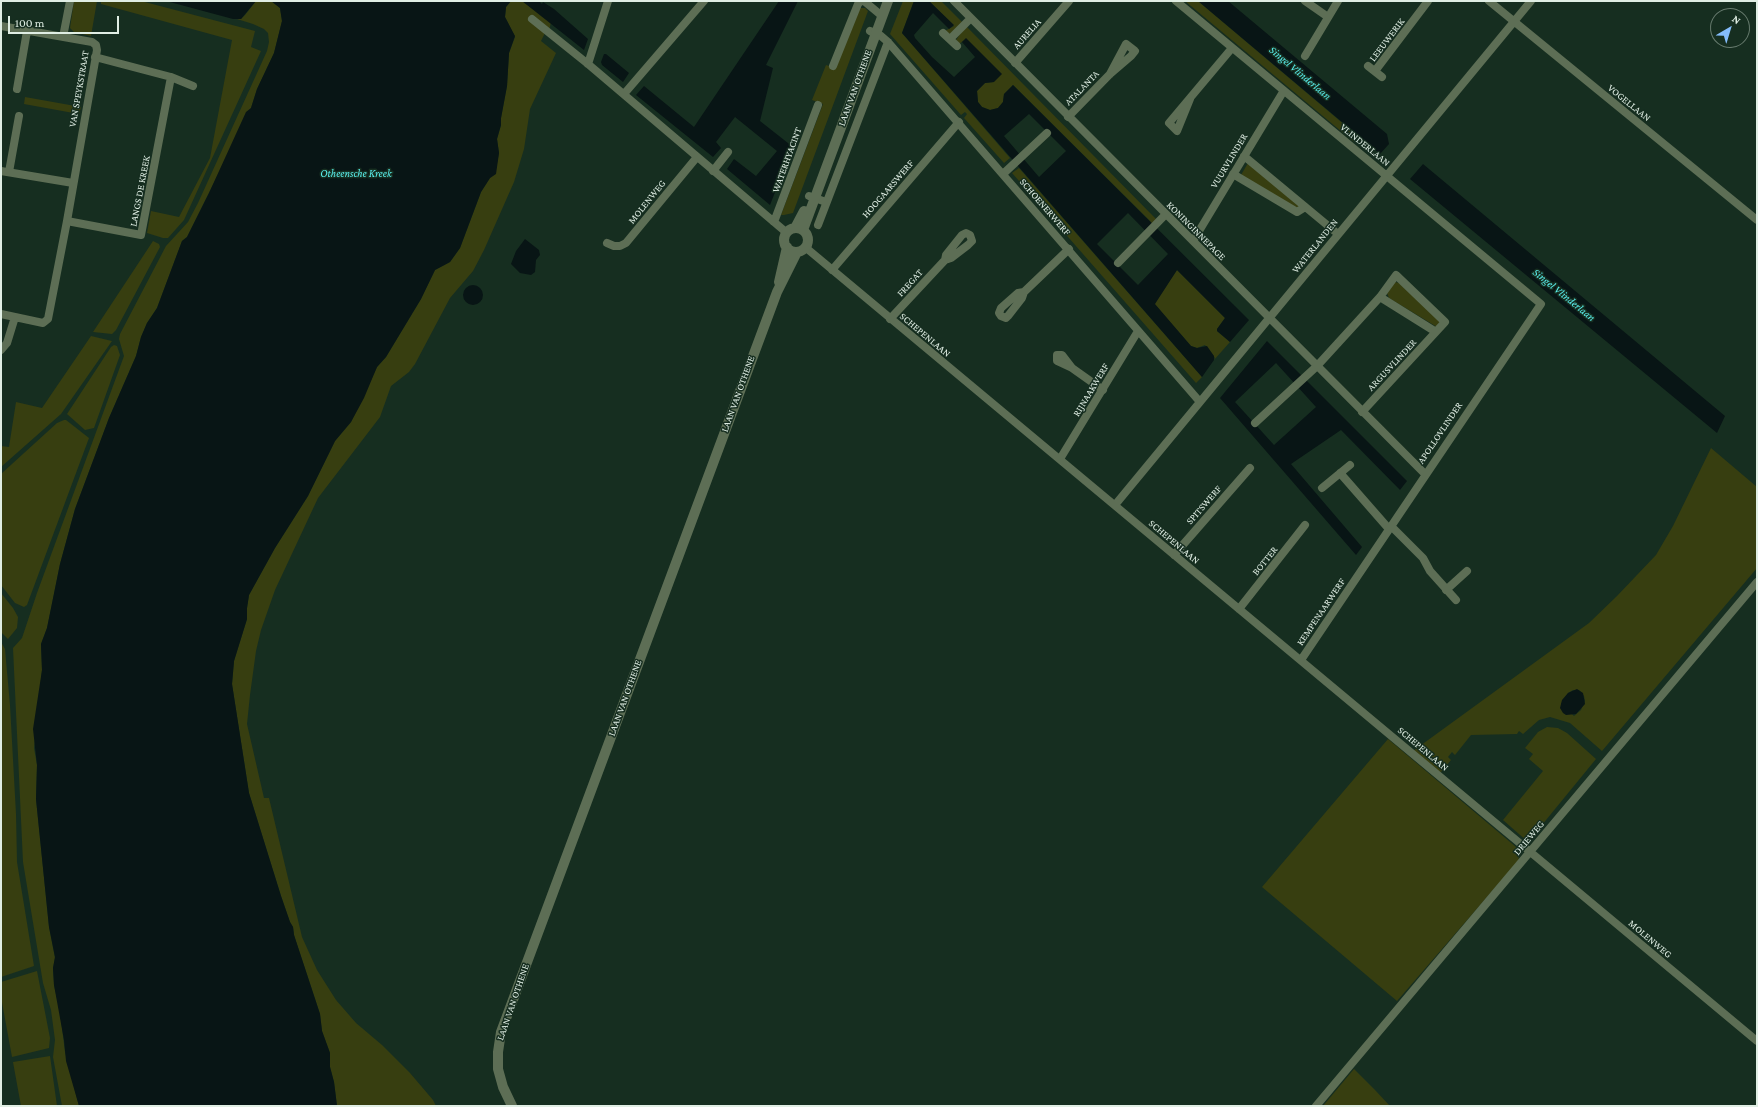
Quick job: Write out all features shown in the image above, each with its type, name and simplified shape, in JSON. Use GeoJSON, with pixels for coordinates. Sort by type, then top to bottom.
{"type":"FeatureCollection","features":[{"type":"Feature","properties":{"kind":"street"},"geometry":{"type":"LineString","coordinates":[[63,37],[70,1]]}},
{"type":"Feature","properties":{"kind":"street"},"geometry":{"type":"LineString","coordinates":[[588,64],[608,1]]}},
{"type":"Feature","properties":{"kind":"street"},"geometry":{"type":"LineString","coordinates":[[624,94],[704,1]]}},
{"type":"Feature","properties":{"kind":"street"},"geometry":{"type":"LineString","coordinates":[[833,66],[858,4],[862,1],[880,15]]}},
{"type":"Feature","properties":{"kind":"street","name":"LAAN VAN OTHENE"},"geometry":{"type":"LineString","coordinates":[[880,15],[882,1]]}},
{"type":"Feature","properties":{"kind":"street","name":"LAAN VAN OTHENE"},"geometry":{"type":"LineString","coordinates":[[795,230],[812,197],[873,32],[888,1]]}},
{"type":"Feature","properties":{"kind":"street","name":"KONINGINNEPAGE"},"geometry":{"type":"LineString","coordinates":[[954,1],[1425,474]]}},
{"type":"Feature","properties":{"kind":"street","name":"AURELIA"},"geometry":{"type":"LineString","coordinates":[[1015,62],[1070,1]]}},
{"type":"Feature","properties":{"kind":"street","name":"VLINDERLAAN"},"geometry":{"type":"LineString","coordinates":[[1176,1],[1283,92],[1386,175],[1541,304]]}},
{"type":"Feature","properties":{"kind":"street"},"geometry":{"type":"LineString","coordinates":[[1305,1],[1328,17]]}},
{"type":"Feature","properties":{"kind":"street"},"geometry":{"type":"LineString","coordinates":[[1305,56],[1338,1]]}},
{"type":"Feature","properties":{"kind":"street","name":"LEEUWERIK"},"geometry":{"type":"LineString","coordinates":[[1375,71],[1428,1]]}},
{"type":"Feature","properties":{"kind":"street","name":"VOGELLAAN"},"geometry":{"type":"LineString","coordinates":[[1489,1],[1757,220]]}},
{"type":"Feature","properties":{"kind":"street","name":"WATERLANDEN"},"geometry":{"type":"LineString","coordinates":[[1115,505],[1531,1]]}},
{"type":"Feature","properties":{"kind":"street"},"geometry":{"type":"LineString","coordinates":[[950,40],[971,18]]}},
{"type":"Feature","properties":{"kind":"street"},"geometry":{"type":"LineString","coordinates":[[532,19],[624,94],[712,171],[774,222],[795,230],[807,238],[801,249],[790,250],[784,240],[795,230]]}},
{"type":"Feature","properties":{"kind":"street","name":"VAN SPEYKSTRAAT"},"geometry":{"type":"LineString","coordinates":[[1,26],[92,42],[96,45],[73,183]]}},
{"type":"Feature","properties":{"kind":"street"},"geometry":{"type":"LineString","coordinates":[[17,89],[27,31]]}},
{"type":"Feature","properties":{"kind":"street","name":"SCHOENERWERF"},"geometry":{"type":"LineString","coordinates":[[873,32],[888,42],[959,122],[1200,402]]}},
{"type":"Feature","properties":{"kind":"street"},"geometry":{"type":"LineString","coordinates":[[943,33],[957,46]]}},
{"type":"Feature","properties":{"kind":"street","name":"LAAN VAN OTHENE"},"geometry":{"type":"LineString","coordinates":[[818,225],[888,42]]}},
{"type":"Feature","properties":{"kind":"street"},"geometry":{"type":"LineString","coordinates":[[1190,99],[1232,48]]}},
{"type":"Feature","properties":{"kind":"street"},"geometry":{"type":"LineString","coordinates":[[95,57],[171,77],[193,86]]}},
{"type":"Feature","properties":{"kind":"street","name":"LEEUWERIK"},"geometry":{"type":"LineString","coordinates":[[1368,66],[1382,77]]}},
{"type":"Feature","properties":{"kind":"street","name":"ATALANTA"},"geometry":{"type":"LineString","coordinates":[[1068,117],[1110,74]]}},
{"type":"Feature","properties":{"kind":"street","name":"LANGS DE KREEK"},"geometry":{"type":"LineString","coordinates":[[67,221],[142,235],[171,77]]}},
{"type":"Feature","properties":{"kind":"street","name":"VUURVLINDER"},"geometry":{"type":"LineString","coordinates":[[1193,241],[1283,92]]}},
{"type":"Feature","properties":{"kind":"street","name":"WATERHYACINT"},"geometry":{"type":"LineString","coordinates":[[774,222],[818,105]]}},
{"type":"Feature","properties":{"kind":"street"},"geometry":{"type":"LineString","coordinates":[[1,314],[43,323],[48,319],[73,183],[3,173],[18,116]]}},
{"type":"Feature","properties":{"kind":"street","name":"HOOGAARSWERF"},"geometry":{"type":"LineString","coordinates":[[832,270],[959,122]]}},
{"type":"Feature","properties":{"kind":"street"},"geometry":{"type":"LineString","coordinates":[[1003,174],[1047,133]]}},
{"type":"Feature","properties":{"kind":"street"},"geometry":{"type":"LineString","coordinates":[[712,171],[728,152]]}},
{"type":"Feature","properties":{"kind":"street"},"geometry":{"type":"LineString","coordinates":[[1244,156],[1338,234]]}},
{"type":"Feature","properties":{"kind":"street","name":"MOLENWEG"},"geometry":{"type":"LineString","coordinates":[[607,243],[614,246],[620,246],[626,243],[697,157]]}},
{"type":"Feature","properties":{"kind":"street"},"geometry":{"type":"LineString","coordinates":[[1233,174],[1297,212],[1305,207]]}},
{"type":"Feature","properties":{"kind":"street"},"geometry":{"type":"LineString","coordinates":[[812,197],[826,202]]}},
{"type":"Feature","properties":{"kind":"street"},"geometry":{"type":"LineString","coordinates":[[1118,263],[1166,214]]}},
{"type":"Feature","properties":{"kind":"street","name":"LAAN VAN OTHENE"},"geometry":{"type":"LineString","coordinates":[[512,1106],[503,1088],[498,1069],[498,1052],[501,1032],[776,292],[787,247]]}},
{"type":"Feature","properties":{"kind":"street","name":"LAAN VAN OTHENE"},"geometry":{"type":"LineString","coordinates":[[776,292],[801,249]]}},
{"type":"Feature","properties":{"kind":"street","name":"SCHEPENLAAN"},"geometry":{"type":"LineString","coordinates":[[801,249],[832,270],[1530,852]]}},
{"type":"Feature","properties":{"kind":"street"},"geometry":{"type":"LineString","coordinates":[[1024,292],[1068,249]]}},
{"type":"Feature","properties":{"kind":"street","name":"FREGAT"},"geometry":{"type":"LineString","coordinates":[[890,319],[945,260]]}},
{"type":"Feature","properties":{"kind":"street","name":"ARGUSVLINDER"},"geometry":{"type":"LineString","coordinates":[[1254,423],[1317,366],[1380,297],[1396,275],[1445,322],[1362,412]]}},
{"type":"Feature","properties":{"kind":"street"},"geometry":{"type":"LineString","coordinates":[[1380,297],[1436,332]]}},
{"type":"Feature","properties":{"kind":"street","name":"APOLLOVLINDER"},"geometry":{"type":"LineString","coordinates":[[1358,575],[1541,304]]}},
{"type":"Feature","properties":{"kind":"street"},"geometry":{"type":"LineString","coordinates":[[1,350],[7,343],[15,317]]}},
{"type":"Feature","properties":{"kind":"street","name":"RIJNAAKWERF"},"geometry":{"type":"LineString","coordinates":[[1060,459],[1138,331]]}},
{"type":"Feature","properties":{"kind":"street"},"geometry":{"type":"LineString","coordinates":[[1072,368],[1103,390]]}},
{"type":"Feature","properties":{"kind":"street"},"geometry":{"type":"LineString","coordinates":[[1322,488],[1350,465]]}},
{"type":"Feature","properties":{"kind":"street","name":"SPITSWERF"},"geometry":{"type":"LineString","coordinates":[[1174,555],[1250,468]]}},
{"type":"Feature","properties":{"kind":"street"},"geometry":{"type":"LineString","coordinates":[[1340,473],[1390,527],[1423,558],[1430,571],[1456,600]]}},
{"type":"Feature","properties":{"kind":"street","name":"BOTTER"},"geometry":{"type":"LineString","coordinates":[[1239,609],[1305,525]]}},
{"type":"Feature","properties":{"kind":"street"},"geometry":{"type":"LineString","coordinates":[[1446,590],[1467,571]]}},
{"type":"Feature","properties":{"kind":"street","name":"KEMPENAARWERF"},"geometry":{"type":"LineString","coordinates":[[1300,660],[1358,575]]}},
{"type":"Feature","properties":{"kind":"street","name":"DRIEWEG"},"geometry":{"type":"LineString","coordinates":[[1316,1106],[1757,582]]}},
{"type":"Feature","properties":{"kind":"street","name":"MOLENWEG"},"geometry":{"type":"LineString","coordinates":[[1530,852],[1757,1041]]}},
{"type":"Feature","properties":{"kind":"green space"},"geometry":{"type":"Polygon","coordinates":[[[74,1],[97,1],[91,36],[74,32],[70,28],[74,1]]]}},
{"type":"Feature","properties":{"kind":"green space"},"geometry":{"type":"Polygon","coordinates":[[[101,1],[141,1],[255,31],[251,47],[261,51],[184,220],[168,238],[147,233],[151,211],[179,217],[210,158],[232,40],[101,4],[101,1]]]}},
{"type":"Feature","properties":{"kind":"green space"},"geometry":{"type":"Polygon","coordinates":[[[256,1],[271,1],[280,8],[282,21],[274,53],[257,89],[251,108],[187,237],[182,241],[157,308],[147,323],[141,337],[136,356],[109,418],[75,509],[60,564],[47,628],[41,644],[42,670],[34,748],[37,765],[36,799],[49,927],[55,958],[53,968],[54,985],[60,1012],[65,1052],[79,1106],[62,1106],[53,1057],[55,1040],[51,1010],[43,983],[23,862],[13,648],[22,638],[37,593],[124,356],[119,339],[120,334],[166,246],[188,222],[198,203],[267,51],[269,42],[268,33],[264,29],[253,24],[237,19],[241,19],[256,1]]]}},
{"type":"Feature","properties":{"kind":"green space"},"geometry":{"type":"Polygon","coordinates":[[[511,1],[522,1],[551,22],[549,31],[545,33],[541,41],[556,53],[530,109],[524,149],[514,182],[484,250],[473,271],[450,298],[415,364],[409,372],[391,386],[380,417],[318,498],[275,590],[261,630],[256,651],[247,724],[264,798],[269,798],[302,937],[317,970],[336,1000],[356,1023],[382,1045],[410,1073],[433,1100],[436,1106],[337,1106],[334,1082],[330,1067],[330,1053],[322,1031],[320,1014],[249,793],[232,684],[234,661],[247,619],[249,595],[275,548],[308,496],[335,441],[351,422],[377,367],[386,357],[421,299],[435,270],[450,262],[460,248],[481,192],[490,178],[495,174],[499,153],[497,139],[501,125],[507,86],[509,53],[515,37],[505,17],[506,7],[511,1]]]}},
{"type":"Feature","properties":{"kind":"green space"},"geometry":{"type":"Polygon","coordinates":[[[903,1],[914,1],[902,33],[1010,158],[1004,163],[964,118],[967,114],[965,112],[961,115],[890,34],[903,1]]]}},
{"type":"Feature","properties":{"kind":"green space"},"geometry":{"type":"Polygon","coordinates":[[[929,1],[941,1],[963,23],[950,34],[945,31],[954,26],[929,1]]]}},
{"type":"Feature","properties":{"kind":"green space"},"geometry":{"type":"Polygon","coordinates":[[[1185,1],[1198,1],[1359,137],[1354,142],[1185,1]]]}},
{"type":"Feature","properties":{"kind":"green space"},"geometry":{"type":"Polygon","coordinates":[[[860,8],[865,8],[868,11],[793,213],[781,215],[823,104],[812,100],[826,65],[835,68],[860,8]]]}},
{"type":"Feature","properties":{"kind":"green space"},"geometry":{"type":"Polygon","coordinates":[[[966,26],[1156,219],[1153,224],[1013,85],[1004,94],[1003,102],[998,108],[990,110],[982,107],[978,102],[977,91],[985,83],[994,82],[966,39],[959,44],[956,40],[966,26]]]}},
{"type":"Feature","properties":{"kind":"green space"},"geometry":{"type":"Polygon","coordinates":[[[25,97],[81,107],[79,114],[24,104],[25,97]]]}},
{"type":"Feature","properties":{"kind":"green space"},"geometry":{"type":"Polygon","coordinates":[[[1248,163],[1299,206],[1298,209],[1241,175],[1248,163]]]}},
{"type":"Feature","properties":{"kind":"green space"},"geometry":{"type":"Polygon","coordinates":[[[1019,168],[1202,377],[1196,383],[1012,173],[1019,168]]]}},
{"type":"Feature","properties":{"kind":"green space"},"geometry":{"type":"Polygon","coordinates":[[[153,241],[159,244],[160,247],[116,330],[112,334],[93,332],[153,241]]]}},
{"type":"Feature","properties":{"kind":"green space"},"geometry":{"type":"Polygon","coordinates":[[[1177,270],[1225,318],[1217,331],[1230,342],[1214,360],[1215,358],[1205,345],[1197,348],[1191,346],[1154,304],[1177,270]]]}},
{"type":"Feature","properties":{"kind":"green space"},"geometry":{"type":"Polygon","coordinates":[[[1395,282],[1399,283],[1440,321],[1437,327],[1389,298],[1387,293],[1395,282]]]}},
{"type":"Feature","properties":{"kind":"green space"},"geometry":{"type":"Polygon","coordinates":[[[91,336],[112,341],[61,414],[1,467],[1,446],[9,447],[16,402],[42,408],[91,336]]]}},
{"type":"Feature","properties":{"kind":"green space"},"geometry":{"type":"Polygon","coordinates":[[[114,345],[117,346],[120,355],[94,428],[85,430],[67,414],[111,347],[114,345]]]}},
{"type":"Feature","properties":{"kind":"green space"},"geometry":{"type":"Polygon","coordinates":[[[64,420],[89,438],[27,605],[24,607],[15,603],[1,585],[1,474],[57,423],[64,420]]]}},
{"type":"Feature","properties":{"kind":"green space"},"geometry":{"type":"Polygon","coordinates":[[[1711,448],[1757,487],[1757,568],[1602,751],[1570,723],[1550,717],[1539,720],[1523,734],[1519,731],[1517,734],[1471,735],[1455,755],[1452,752],[1448,757],[1451,760],[1441,772],[1436,770],[1413,751],[1589,623],[1656,555],[1673,526],[1711,448]],[[1573,690],[1568,693],[1561,704],[1574,716],[1581,710],[1585,701],[1584,696],[1579,690],[1573,690]]]}},
{"type":"Feature","properties":{"kind":"green space"},"geometry":{"type":"Polygon","coordinates":[[[1,593],[18,617],[17,628],[8,639],[1,632],[1,593]]]}},
{"type":"Feature","properties":{"kind":"green space"},"geometry":{"type":"Polygon","coordinates":[[[1,642],[5,649],[10,705],[17,862],[34,966],[1,977],[1,642]]]}},
{"type":"Feature","properties":{"kind":"green space"},"geometry":{"type":"Polygon","coordinates":[[[1547,727],[1558,728],[1567,733],[1596,759],[1528,842],[1503,820],[1543,771],[1529,759],[1533,754],[1525,748],[1538,732],[1547,727]]]}},
{"type":"Feature","properties":{"kind":"green space"},"geometry":{"type":"Polygon","coordinates":[[[1388,739],[1516,847],[1519,860],[1397,1001],[1262,887],[1388,739]]]}},
{"type":"Feature","properties":{"kind":"green space"},"geometry":{"type":"Polygon","coordinates":[[[37,971],[50,1038],[49,1048],[12,1057],[1,997],[1,982],[37,971]]]}},
{"type":"Feature","properties":{"kind":"green space"},"geometry":{"type":"Polygon","coordinates":[[[50,1056],[57,1106],[21,1106],[13,1062],[50,1056]]]}},
{"type":"Feature","properties":{"kind":"green space"},"geometry":{"type":"Polygon","coordinates":[[[1354,1069],[1375,1090],[1390,1106],[1323,1106],[1354,1069]]]}},
{"type":"Feature","properties":{"kind":"water"},"geometry":{"type":"Polygon","coordinates":[[[166,1],[256,1],[241,19],[233,19],[166,1]]]}},
{"type":"Feature","properties":{"kind":"water","name":"Otheensche Kreek"},"geometry":{"type":"Polygon","coordinates":[[[271,1],[511,1],[506,7],[505,17],[515,36],[509,53],[507,86],[501,125],[497,139],[499,153],[496,174],[490,178],[481,192],[460,248],[450,262],[435,270],[421,299],[386,357],[377,367],[364,398],[351,422],[335,441],[308,496],[275,548],[249,595],[247,619],[234,661],[232,684],[249,793],[320,1014],[322,1031],[330,1053],[330,1067],[334,1082],[337,1106],[79,1106],[66,1061],[64,1040],[54,985],[53,968],[55,957],[49,927],[36,799],[37,765],[33,729],[42,670],[41,644],[47,628],[60,564],[75,509],[109,418],[136,356],[141,337],[147,323],[157,308],[182,241],[187,237],[209,193],[246,112],[251,108],[257,89],[274,53],[282,21],[280,8],[271,1]]]}},
{"type":"Feature","properties":{"kind":"water"},"geometry":{"type":"Polygon","coordinates":[[[522,1],[539,1],[542,4],[543,2],[554,9],[588,39],[584,50],[522,1]]]}},
{"type":"Feature","properties":{"kind":"water"},"geometry":{"type":"Polygon","coordinates":[[[779,1],[798,1],[766,65],[773,68],[760,121],[793,147],[770,205],[727,169],[734,159],[756,176],[777,151],[735,117],[716,142],[721,148],[713,157],[636,95],[644,86],[694,127],[779,1]]]}},
{"type":"Feature","properties":{"kind":"water"},"geometry":{"type":"Polygon","coordinates":[[[914,1],[929,1],[954,25],[949,29],[933,13],[914,35],[932,57],[954,77],[975,57],[962,42],[966,38],[1002,74],[994,82],[985,83],[977,91],[978,102],[982,107],[990,110],[998,108],[1003,102],[1004,94],[1013,85],[1249,320],[1230,342],[1217,331],[1225,318],[1177,270],[1155,304],[1191,346],[1197,348],[1207,346],[1214,356],[1214,360],[1202,377],[902,33],[914,1]],[[1029,114],[1004,136],[1039,177],[1066,151],[1029,114]],[[1128,213],[1097,244],[1138,285],[1168,254],[1128,213]]]}},
{"type":"Feature","properties":{"kind":"water","name":"Singel Vlinderlaan"},"geometry":{"type":"Polygon","coordinates":[[[1198,1],[1228,1],[1387,134],[1389,144],[1380,154],[1198,1]]]}},
{"type":"Feature","properties":{"kind":"water"},"geometry":{"type":"Polygon","coordinates":[[[604,54],[606,54],[629,73],[623,82],[602,65],[601,62],[604,54]]]}},
{"type":"Feature","properties":{"kind":"water","name":"Singel Vlinderlaan"},"geometry":{"type":"Polygon","coordinates":[[[1423,164],[1725,416],[1717,433],[1410,179],[1423,164]]]}},
{"type":"Feature","properties":{"kind":"water"},"geometry":{"type":"Polygon","coordinates":[[[525,239],[539,250],[540,255],[536,260],[535,272],[531,275],[520,273],[511,264],[516,251],[525,239]]]}},
{"type":"Feature","properties":{"kind":"water"},"geometry":{"type":"Polygon","coordinates":[[[473,285],[480,288],[483,295],[480,302],[473,305],[466,302],[463,295],[466,288],[473,285]]]}},
{"type":"Feature","properties":{"kind":"water"},"geometry":{"type":"Polygon","coordinates":[[[1267,341],[1407,481],[1400,490],[1341,430],[1291,464],[1362,547],[1356,555],[1220,398],[1267,341]],[[1276,363],[1235,402],[1274,445],[1316,407],[1276,363]]]}},
{"type":"Feature","properties":{"kind":"water"},"geometry":{"type":"Polygon","coordinates":[[[1577,689],[1583,693],[1585,704],[1576,714],[1566,715],[1560,708],[1562,700],[1568,693],[1577,689]]]}}]}
